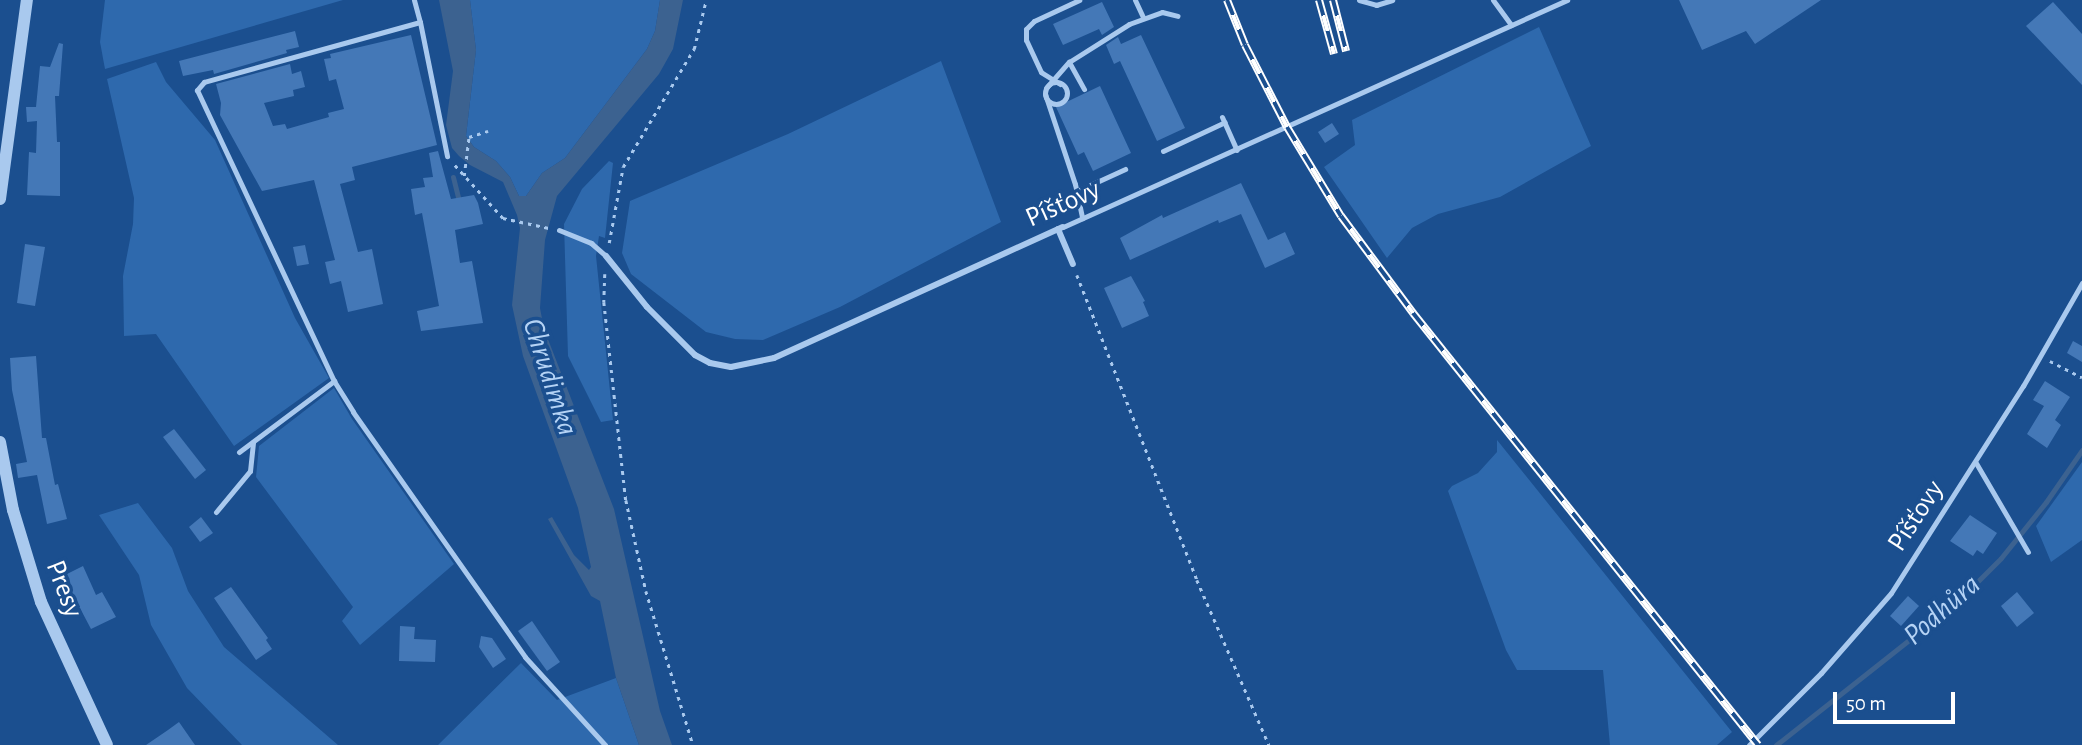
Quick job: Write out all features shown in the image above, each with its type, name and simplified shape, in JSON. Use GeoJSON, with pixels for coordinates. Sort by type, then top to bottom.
{"type":"FeatureCollection","features":[{"type":"Feature","properties":{"kind":"street"},"geometry":{"type":"LineString","coordinates":[[0,199],[27,0]]}},
{"type":"Feature","properties":{"kind":"street"},"geometry":{"type":"LineString","coordinates":[[1060,228],[1073,264]]}},
{"type":"Feature","properties":{"kind":"street","name":"Píšťovy"},"geometry":{"type":"LineString","coordinates":[[606,256],[647,307],[689,350],[710,363],[731,367],[774,358],[1060,228]]}},
{"type":"Feature","properties":{"kind":"street","name":"Presy"},"geometry":{"type":"LineString","coordinates":[[0,442],[13,510],[41,603],[107,745]]}},
{"type":"Feature","properties":{"kind":"lane"},"geometry":{"type":"LineString","coordinates":[[414,0],[447,156]]}},
{"type":"Feature","properties":{"kind":"lane"},"geometry":{"type":"LineString","coordinates":[[1046,91],[1053,103],[1062,102],[1066,91],[1060,83],[1052,80],[1039,68],[1026,40],[1026,29],[1034,21],[1079,0]]}},
{"type":"Feature","properties":{"kind":"lane"},"geometry":{"type":"LineString","coordinates":[[1135,0],[1143,18]]}},
{"type":"Feature","properties":{"kind":"lane"},"geometry":{"type":"LineString","coordinates":[[1359,0],[1376,5],[1392,0]]}},
{"type":"Feature","properties":{"kind":"lane"},"geometry":{"type":"LineString","coordinates":[[1493,0],[1511,26]]}},
{"type":"Feature","properties":{"kind":"lane","name":"Píšťovy"},"geometry":{"type":"LineString","coordinates":[[1060,228],[1567,0]]}},
{"type":"Feature","properties":{"kind":"lane"},"geometry":{"type":"LineString","coordinates":[[1082,218],[1077,191],[1046,91],[1052,80],[1069,62],[1143,18],[1162,12],[1178,16]]}},
{"type":"Feature","properties":{"kind":"lane"},"geometry":{"type":"LineString","coordinates":[[420,23],[204,82],[198,87],[214,130],[265,230],[334,381],[373,443],[525,657],[605,745]]}},
{"type":"Feature","properties":{"kind":"lane"},"geometry":{"type":"LineString","coordinates":[[1069,62],[1084,89]]}},
{"type":"Feature","properties":{"kind":"lane"},"geometry":{"type":"LineString","coordinates":[[1046,91],[1054,83],[1060,83]]}},
{"type":"Feature","properties":{"kind":"lane"},"geometry":{"type":"LineString","coordinates":[[1163,151],[1223,119],[1237,150]]}},
{"type":"Feature","properties":{"kind":"lane"},"geometry":{"type":"LineString","coordinates":[[1077,191],[1125,169]]}},
{"type":"Feature","properties":{"kind":"lane"},"geometry":{"type":"LineString","coordinates":[[559,230],[591,243],[606,256]]}},
{"type":"Feature","properties":{"kind":"lane","name":"Píšťovy"},"geometry":{"type":"LineString","coordinates":[[1749,745],[1821,673],[1891,593],[1976,463],[2082,283]]}},
{"type":"Feature","properties":{"kind":"lane"},"geometry":{"type":"LineString","coordinates":[[239,452],[334,381]]}},
{"type":"Feature","properties":{"kind":"lane"},"geometry":{"type":"LineString","coordinates":[[216,512],[250,471],[253,442]]}},
{"type":"Feature","properties":{"kind":"lane"},"geometry":{"type":"LineString","coordinates":[[1976,463],[2028,552]]}},
{"type":"Feature","properties":{"kind":"path"},"geometry":{"type":"LineString","coordinates":[[693,745],[646,591],[626,500],[604,302],[606,256],[623,167],[694,49],[706,0]]}},
{"type":"Feature","properties":{"kind":"path"},"geometry":{"type":"LineString","coordinates":[[464,176],[469,137],[488,131]]}},
{"type":"Feature","properties":{"kind":"path"},"geometry":{"type":"LineString","coordinates":[[447,156],[503,218],[559,230]]}},
{"type":"Feature","properties":{"kind":"path"},"geometry":{"type":"LineString","coordinates":[[1073,264],[1197,580],[1269,745]]}},
{"type":"Feature","properties":{"kind":"path"},"geometry":{"type":"LineString","coordinates":[[2041,356],[2082,377]]}},
{"type":"Feature","properties":{"kind":"shaded area"},"geometry":{"type":"Polygon","coordinates":[[[105,0],[343,0],[105,69],[100,42],[105,0]]]}},
{"type":"Feature","properties":{"kind":"shaded area"},"geometry":{"type":"Polygon","coordinates":[[[470,0],[660,0],[655,31],[647,49],[565,158],[542,173],[526,196],[519,196],[510,177],[496,161],[474,147],[466,136],[476,50],[470,0]]]}},
{"type":"Feature","properties":{"kind":"shaded area"},"geometry":{"type":"Polygon","coordinates":[[[1539,27],[1591,146],[1500,197],[1438,214],[1412,228],[1387,258],[1324,167],[1355,145],[1352,120],[1539,27]]]}},
{"type":"Feature","properties":{"kind":"shaded area"},"geometry":{"type":"Polygon","coordinates":[[[941,61],[1001,222],[840,307],[763,340],[735,339],[706,332],[631,274],[622,253],[630,201],[788,134],[941,61]]]}},
{"type":"Feature","properties":{"kind":"shaded area"},"geometry":{"type":"Polygon","coordinates":[[[156,62],[166,82],[215,140],[295,318],[329,378],[234,446],[156,334],[124,336],[123,276],[133,224],[134,198],[107,79],[156,62]]]}},
{"type":"Feature","properties":{"kind":"shaded area"},"geometry":{"type":"Polygon","coordinates":[[[609,161],[613,163],[605,238],[599,236],[596,256],[613,420],[601,422],[568,356],[564,224],[582,189],[609,161]]]}},
{"type":"Feature","properties":{"kind":"shaded area"},"geometry":{"type":"Polygon","coordinates":[[[334,388],[352,419],[454,564],[360,645],[342,621],[353,607],[256,477],[259,446],[334,388]]]}},
{"type":"Feature","properties":{"kind":"shaded area"},"geometry":{"type":"Polygon","coordinates":[[[1497,440],[1732,732],[1717,745],[1610,745],[1603,670],[1517,670],[1506,650],[1448,491],[1452,486],[1478,473],[1497,452],[1497,440]]]}},
{"type":"Feature","properties":{"kind":"shaded area"},"geometry":{"type":"Polygon","coordinates":[[[2082,462],[2082,540],[2051,562],[2036,526],[2082,462]]]}},
{"type":"Feature","properties":{"kind":"shaded area"},"geometry":{"type":"Polygon","coordinates":[[[138,503],[172,548],[188,591],[224,647],[338,745],[242,745],[187,688],[151,625],[139,575],[99,515],[138,503]]]}},
{"type":"Feature","properties":{"kind":"shaded area"},"geometry":{"type":"Polygon","coordinates":[[[521,663],[557,700],[616,678],[639,745],[438,745],[521,663]]]}},
{"type":"Feature","properties":{"kind":"water","name":"Chrudimka"},"geometry":{"type":"Polygon","coordinates":[[[439,0],[470,0],[476,50],[466,136],[474,147],[496,161],[510,177],[519,196],[526,196],[542,173],[565,158],[647,49],[655,31],[660,0],[683,0],[673,49],[659,74],[557,196],[545,240],[540,308],[544,329],[614,509],[660,711],[672,745],[639,745],[616,678],[600,601],[591,596],[548,519],[552,517],[574,555],[589,570],[591,567],[578,508],[523,356],[512,305],[520,228],[517,215],[503,182],[470,165],[452,148],[446,125],[453,71],[439,0]]]}},
{"type":"Feature","properties":{"kind":"building"},"geometry":{"type":"Polygon","coordinates":[[[1679,0],[1821,0],[1755,44],[1746,31],[1702,50],[1679,0]]]}},
{"type":"Feature","properties":{"kind":"building"},"geometry":{"type":"Polygon","coordinates":[[[1102,2],[1114,27],[1102,35],[1099,29],[1063,45],[1053,24],[1102,2]]]}},
{"type":"Feature","properties":{"kind":"building"},"geometry":{"type":"Polygon","coordinates":[[[2053,2],[2082,34],[2082,85],[2026,26],[2053,2]]]}},
{"type":"Feature","properties":{"kind":"building"},"geometry":{"type":"Polygon","coordinates":[[[295,31],[299,47],[286,50],[287,53],[214,74],[213,70],[183,76],[179,61],[295,31]]]}},
{"type":"Feature","properties":{"kind":"building"},"geometry":{"type":"Polygon","coordinates":[[[411,35],[437,145],[352,167],[355,180],[340,184],[358,252],[372,249],[383,304],[348,312],[341,281],[330,284],[325,262],[335,260],[314,180],[262,191],[220,115],[221,103],[216,84],[290,64],[292,74],[301,71],[305,87],[293,90],[294,96],[264,103],[273,126],[285,124],[287,129],[329,117],[328,113],[344,109],[336,79],[329,81],[324,59],[331,58],[330,54],[411,35]]]}},
{"type":"Feature","properties":{"kind":"building"},"geometry":{"type":"Polygon","coordinates":[[[1141,35],[1185,128],[1157,141],[1120,61],[1114,64],[1106,45],[1118,37],[1121,44],[1141,35]]]}},
{"type":"Feature","properties":{"kind":"building"},"geometry":{"type":"Polygon","coordinates":[[[59,43],[63,44],[59,96],[55,96],[57,142],[60,142],[60,196],[27,195],[29,152],[36,153],[37,121],[27,122],[26,107],[36,107],[40,66],[50,67],[59,43]]]}},
{"type":"Feature","properties":{"kind":"building"},"geometry":{"type":"Polygon","coordinates":[[[1100,86],[1131,153],[1093,171],[1084,152],[1078,155],[1056,107],[1100,86]]]}},
{"type":"Feature","properties":{"kind":"building"},"geometry":{"type":"Polygon","coordinates":[[[1332,123],[1339,134],[1325,143],[1318,132],[1332,123]]]}},
{"type":"Feature","properties":{"kind":"building"},"geometry":{"type":"Polygon","coordinates":[[[438,151],[451,199],[474,195],[478,203],[483,224],[455,230],[460,263],[472,261],[483,323],[421,331],[417,311],[439,306],[422,213],[415,215],[411,189],[425,187],[423,178],[433,177],[429,153],[438,151]]]}},
{"type":"Feature","properties":{"kind":"building"},"geometry":{"type":"Polygon","coordinates":[[[1241,183],[1268,240],[1285,232],[1295,254],[1265,268],[1241,214],[1219,223],[1218,220],[1130,260],[1120,238],[1162,215],[1163,218],[1241,183]]]}},
{"type":"Feature","properties":{"kind":"building"},"geometry":{"type":"Polygon","coordinates":[[[25,244],[45,247],[35,306],[17,303],[25,244]]]}},
{"type":"Feature","properties":{"kind":"building"},"geometry":{"type":"Polygon","coordinates":[[[305,245],[309,264],[297,266],[293,247],[305,245]]]}},
{"type":"Feature","properties":{"kind":"building"},"geometry":{"type":"Polygon","coordinates":[[[1131,276],[1145,301],[1143,302],[1149,316],[1122,328],[1104,288],[1131,276]]]}},
{"type":"Feature","properties":{"kind":"building"},"geometry":{"type":"Polygon","coordinates":[[[2073,341],[2082,346],[2082,362],[2067,353],[2073,341]]]}},
{"type":"Feature","properties":{"kind":"building"},"geometry":{"type":"Polygon","coordinates":[[[36,356],[42,438],[46,438],[55,485],[58,484],[67,519],[47,524],[37,475],[18,478],[16,464],[27,462],[12,390],[10,358],[36,356]]]}},
{"type":"Feature","properties":{"kind":"building"},"geometry":{"type":"Polygon","coordinates":[[[2045,381],[2070,397],[2055,420],[2061,425],[2047,448],[2027,434],[2044,406],[2033,400],[2045,381]]]}},
{"type":"Feature","properties":{"kind":"building"},"geometry":{"type":"Polygon","coordinates":[[[174,429],[206,470],[195,479],[163,437],[174,429]]]}},
{"type":"Feature","properties":{"kind":"building"},"geometry":{"type":"Polygon","coordinates":[[[1970,515],[1997,533],[1983,554],[1977,550],[1973,556],[1950,541],[1970,515]]]}},
{"type":"Feature","properties":{"kind":"building"},"geometry":{"type":"Polygon","coordinates":[[[201,517],[213,533],[200,542],[189,527],[201,517]]]}},
{"type":"Feature","properties":{"kind":"building"},"geometry":{"type":"Polygon","coordinates":[[[83,566],[96,595],[102,592],[116,617],[91,629],[63,576],[83,566]]]}},
{"type":"Feature","properties":{"kind":"building"},"geometry":{"type":"Polygon","coordinates":[[[231,587],[268,638],[266,640],[272,649],[256,660],[214,598],[231,587]]]}},
{"type":"Feature","properties":{"kind":"building"},"geometry":{"type":"Polygon","coordinates":[[[2017,592],[2034,613],[2017,627],[2001,606],[2017,592]]]}},
{"type":"Feature","properties":{"kind":"building"},"geometry":{"type":"Polygon","coordinates":[[[1908,596],[1919,606],[1901,626],[1890,616],[1908,596]]]}},
{"type":"Feature","properties":{"kind":"building"},"geometry":{"type":"Polygon","coordinates":[[[532,621],[560,662],[547,671],[518,631],[532,621]]]}},
{"type":"Feature","properties":{"kind":"building"},"geometry":{"type":"Polygon","coordinates":[[[400,626],[415,627],[414,639],[436,640],[435,662],[399,661],[400,626]]]}},
{"type":"Feature","properties":{"kind":"building"},"geometry":{"type":"Polygon","coordinates":[[[481,636],[492,638],[506,659],[493,668],[479,647],[481,636]]]}},
{"type":"Feature","properties":{"kind":"building"},"geometry":{"type":"Polygon","coordinates":[[[179,722],[195,745],[146,745],[168,730],[179,722]]]}},
{"type":"Feature","properties":{"kind":"waterway"},"geometry":{"type":"LineString","coordinates":[[453,177],[458,197]]}},
{"type":"Feature","properties":{"kind":"waterway","name":"Podhůra"},"geometry":{"type":"LineString","coordinates":[[1776,745],[1957,602],[2001,558],[2046,502],[2082,450]]}},
{"type":"Feature","properties":{"kind":"railway"},"geometry":{"type":"LineString","coordinates":[[1227,0],[1245,45],[1287,127],[1341,216],[1413,313],[1758,745]]}},
{"type":"Feature","properties":{"kind":"railway"},"geometry":{"type":"LineString","coordinates":[[1319,0],[1334,54]]}},
{"type":"Feature","properties":{"kind":"railway"},"geometry":{"type":"LineString","coordinates":[[1333,0],[1346,51]]}}]}
